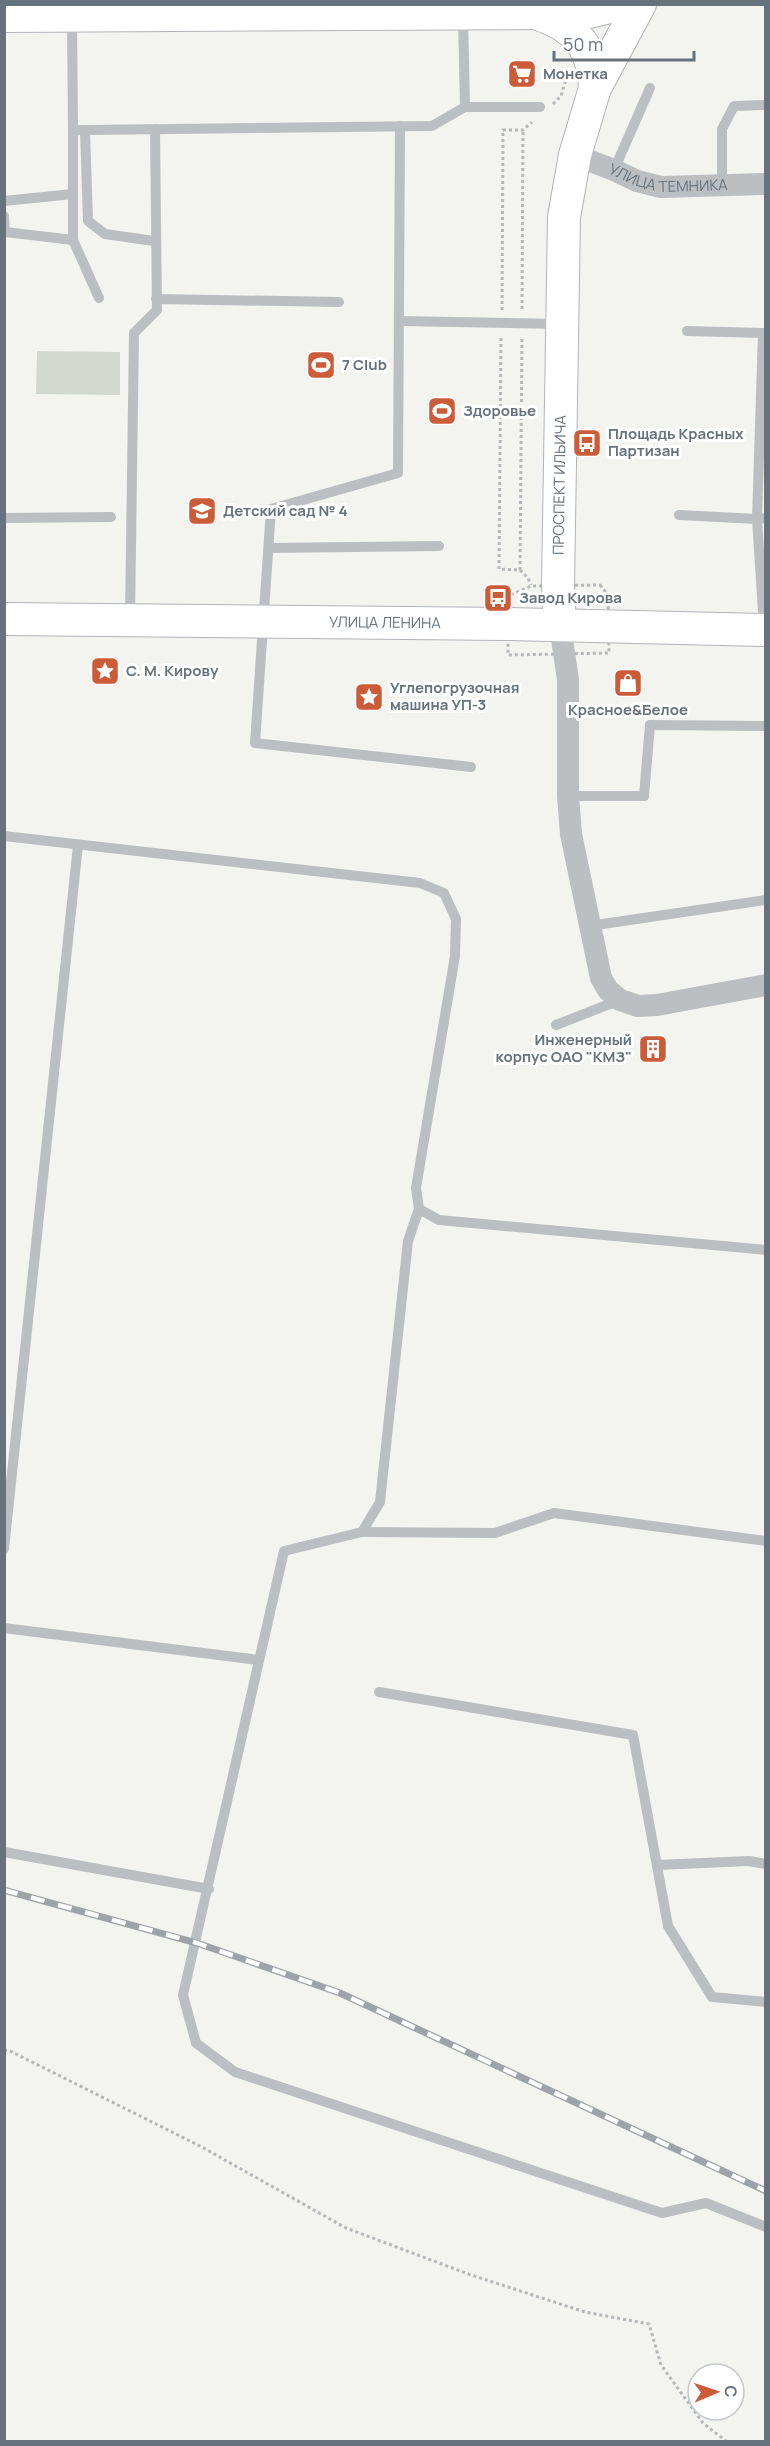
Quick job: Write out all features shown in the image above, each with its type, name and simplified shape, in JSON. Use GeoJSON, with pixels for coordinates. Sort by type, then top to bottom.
{"type":"FeatureCollection","features":[{"type":"Feature","properties":{"kind":"street"},"geometry":{"type":"LineString","coordinates":[[4,16],[72,16],[158,10],[589,12],[622,4]]}},
{"type":"Feature","properties":{"kind":"street","name":"ПРОСПЕКТ ИЛЬИЧА"},"geometry":{"type":"LineString","coordinates":[[620,1000],[608,990],[601,978],[571,834],[567,796],[568,680],[560,625],[558,586],[561,324],[564,217],[575,155],[595,88],[640,4]]}},
{"type":"Feature","properties":{"kind":"street"},"geometry":{"type":"LineString","coordinates":[[537,13],[554,19],[574,32],[588,50],[594,72],[595,88]]}},
{"type":"Feature","properties":{"kind":"street","name":"УЛИЦА ТЕМНИКА"},"geometry":{"type":"LineString","coordinates":[[575,155],[637,181],[661,187],[765,184]]}},
{"type":"Feature","properties":{"kind":"street","name":"УЛИЦА ЛЕНИНА"},"geometry":{"type":"LineString","coordinates":[[4,619],[560,625],[765,630]]}},
{"type":"Feature","properties":{"kind":"street"},"geometry":{"type":"LineString","coordinates":[[620,1000],[638,1006],[657,1005],[765,985]]}},
{"type":"Feature","properties":{"kind":"lane"},"geometry":{"type":"LineString","coordinates":[[445,10],[465,107]]}},
{"type":"Feature","properties":{"kind":"lane"},"geometry":{"type":"LineString","coordinates":[[72,16],[73,240],[99,298]]}},
{"type":"Feature","properties":{"kind":"lane"},"geometry":{"type":"LineString","coordinates":[[614,170],[650,88]]}},
{"type":"Feature","properties":{"kind":"lane"},"geometry":{"type":"LineString","coordinates":[[722,186],[722,129],[734,106],[765,105]]}},
{"type":"Feature","properties":{"kind":"lane"},"geometry":{"type":"LineString","coordinates":[[73,130],[432,126],[465,107],[542,111]]}},
{"type":"Feature","properties":{"kind":"lane"},"geometry":{"type":"LineString","coordinates":[[400,126],[398,473],[271,509],[255,743],[471,767]]}},
{"type":"Feature","properties":{"kind":"lane"},"geometry":{"type":"LineString","coordinates":[[130,620],[134,333],[157,310],[154,241],[155,129]]}},
{"type":"Feature","properties":{"kind":"lane"},"geometry":{"type":"LineString","coordinates":[[85,130],[88,221],[105,234],[154,241]]}},
{"type":"Feature","properties":{"kind":"lane"},"geometry":{"type":"LineString","coordinates":[[4,201],[73,194]]}},
{"type":"Feature","properties":{"kind":"lane"},"geometry":{"type":"LineString","coordinates":[[4,216],[5,231],[73,240]]}},
{"type":"Feature","properties":{"kind":"lane"},"geometry":{"type":"LineString","coordinates":[[156,299],[339,302]]}},
{"type":"Feature","properties":{"kind":"lane"},"geometry":{"type":"LineString","coordinates":[[399,321],[561,324]]}},
{"type":"Feature","properties":{"kind":"lane"},"geometry":{"type":"LineString","coordinates":[[687,331],[763,333],[761,519],[765,630]]}},
{"type":"Feature","properties":{"kind":"lane"},"geometry":{"type":"LineString","coordinates":[[679,515],[761,519]]}},
{"type":"Feature","properties":{"kind":"lane"},"geometry":{"type":"LineString","coordinates":[[4,518],[111,517]]}},
{"type":"Feature","properties":{"kind":"lane"},"geometry":{"type":"LineString","coordinates":[[268,548],[439,546]]}},
{"type":"Feature","properties":{"kind":"lane"},"geometry":{"type":"LineString","coordinates":[[567,796],[644,796],[650,725],[765,726]]}},
{"type":"Feature","properties":{"kind":"lane"},"geometry":{"type":"LineString","coordinates":[[4,836],[420,883],[444,893],[456,919],[455,956],[416,1188],[419,1209],[408,1241],[380,1503],[362,1532]]}},
{"type":"Feature","properties":{"kind":"lane"},"geometry":{"type":"LineString","coordinates":[[4,1549],[78,844]]}},
{"type":"Feature","properties":{"kind":"lane"},"geometry":{"type":"LineString","coordinates":[[590,926],[765,900]]}},
{"type":"Feature","properties":{"kind":"lane"},"geometry":{"type":"LineString","coordinates":[[556,1025],[620,1000]]}},
{"type":"Feature","properties":{"kind":"lane"},"geometry":{"type":"LineString","coordinates":[[419,1209],[440,1220],[765,1250]]}},
{"type":"Feature","properties":{"kind":"lane"},"geometry":{"type":"LineString","coordinates":[[765,1541],[554,1514],[495,1533],[362,1532],[284,1551],[209,1889],[183,1995],[196,2043],[235,2072],[662,2213],[706,2203],[765,2227]]}},
{"type":"Feature","properties":{"kind":"lane"},"geometry":{"type":"LineString","coordinates":[[4,1628],[259,1660]]}},
{"type":"Feature","properties":{"kind":"lane"},"geometry":{"type":"LineString","coordinates":[[379,1692],[633,1735],[668,1926],[712,1997],[765,2002]]}},
{"type":"Feature","properties":{"kind":"lane"},"geometry":{"type":"LineString","coordinates":[[4,1852],[209,1889]]}},
{"type":"Feature","properties":{"kind":"lane"},"geometry":{"type":"LineString","coordinates":[[657,1865],[749,1862],[765,1864]]}},
{"type":"Feature","properties":{"kind":"path"},"geometry":{"type":"LineString","coordinates":[[520,570],[524,130],[542,111],[561,96],[568,73]]}},
{"type":"Feature","properties":{"kind":"path"},"geometry":{"type":"LineString","coordinates":[[524,130],[503,130],[499,569],[520,570],[528,578],[531,586]]}},
{"type":"Feature","properties":{"kind":"path"},"geometry":{"type":"LineString","coordinates":[[4,2050],[200,2146],[346,2228],[471,2276],[585,2312],[648,2324],[662,2365],[703,2423],[727,2442]]}},
{"type":"Feature","properties":{"kind":"shaded area"},"geometry":{"type":"Polygon","coordinates":[[[37,351],[120,352],[120,395],[36,394],[37,351]]]}},
{"type":"Feature","properties":{"kind":"railway"},"geometry":{"type":"LineString","coordinates":[[4,1890],[197,1943],[340,1993],[766,2191]]}},
{"type":"Feature","properties":{"kind":"place","name":"Монетка"},"geometry":{"type":"Point","coordinates":[522,74]}},
{"type":"Feature","properties":{"kind":"place","name":"7 Club"},"geometry":{"type":"Point","coordinates":[321,365]}},
{"type":"Feature","properties":{"kind":"place","name":"Здоровье"},"geometry":{"type":"Point","coordinates":[442,411]}},
{"type":"Feature","properties":{"kind":"place","name":"Площадь Красных Партизан"},"geometry":{"type":"Point","coordinates":[587,443]}},
{"type":"Feature","properties":{"kind":"place","name":"Детский сад № 4"},"geometry":{"type":"Point","coordinates":[202,511]}},
{"type":"Feature","properties":{"kind":"place","name":"Завод Кирова"},"geometry":{"type":"Point","coordinates":[498,598]}},
{"type":"Feature","properties":{"kind":"place","name":"С. М. Кирову"},"geometry":{"type":"Point","coordinates":[105,671]}},
{"type":"Feature","properties":{"kind":"place","name":"Красное&Белое"},"geometry":{"type":"Point","coordinates":[628,683]}},
{"type":"Feature","properties":{"kind":"place","name":"Углепогрузочная машина УП-3"},"geometry":{"type":"Point","coordinates":[369,697]}},
{"type":"Feature","properties":{"kind":"place","name":"Инженерный корпус ОАО \"КМЗ\""},"geometry":{"type":"Point","coordinates":[653,1049]}}]}
